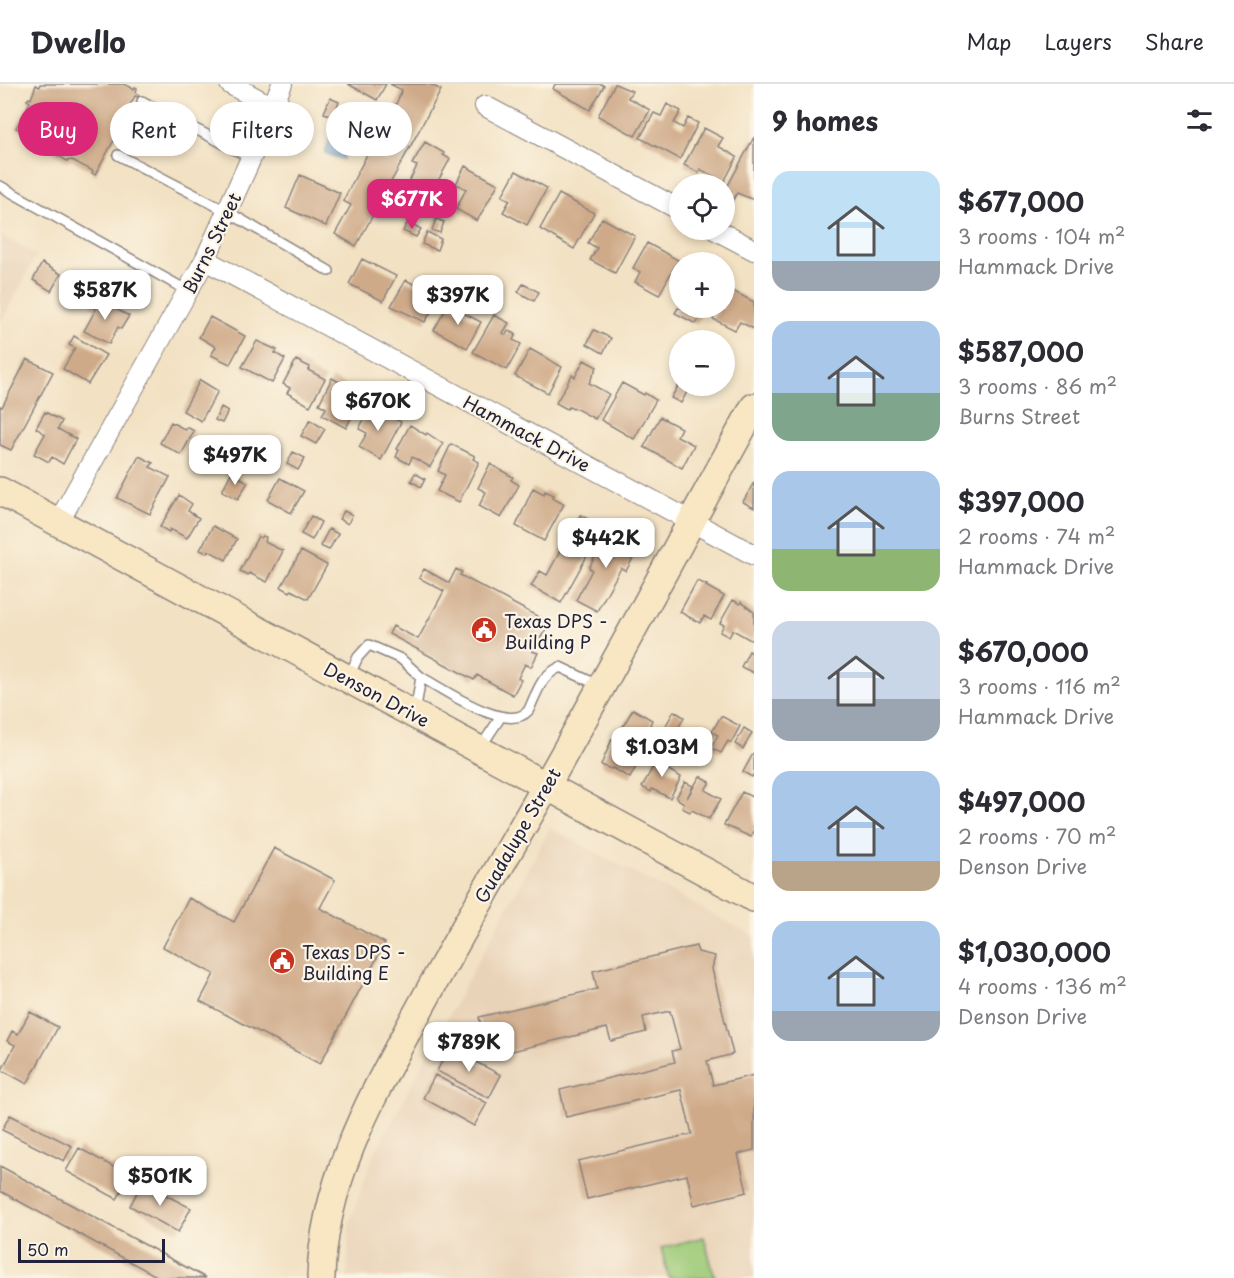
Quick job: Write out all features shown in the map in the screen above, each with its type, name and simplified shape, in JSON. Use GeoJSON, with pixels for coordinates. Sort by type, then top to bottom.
{"type":"FeatureCollection","features":[{"type":"Feature","properties":{"kind":"street"},"geometry":{"type":"LineString","coordinates":[[230,84],[263,102]]}},
{"type":"Feature","properties":{"kind":"street","name":"Burns Street"},"geometry":{"type":"LineString","coordinates":[[274,102],[282,84]]}},
{"type":"Feature","properties":{"kind":"street"},"geometry":{"type":"LineString","coordinates":[[485,106],[669,204]]}},
{"type":"Feature","properties":{"kind":"street","name":"Burns Street"},"geometry":{"type":"LineString","coordinates":[[58,523],[205,260],[251,158]]}},
{"type":"Feature","properties":{"kind":"street"},"geometry":{"type":"LineString","coordinates":[[735,240],[754,250]]}},
{"type":"Feature","properties":{"kind":"street","name":"Hammack Drive"},"geometry":{"type":"LineString","coordinates":[[205,260],[754,555]]}},
{"type":"Feature","properties":{"kind":"street","name":"Guadalupe Street"},"geometry":{"type":"LineString","coordinates":[[321,1278],[331,1209],[346,1155],[368,1106],[444,964],[546,785],[754,407]]}},
{"type":"Feature","properties":{"kind":"street","name":"Denson Drive"},"geometry":{"type":"LineString","coordinates":[[0,491],[754,898]]}},
{"type":"Feature","properties":{"kind":"lane"},"geometry":{"type":"LineString","coordinates":[[142,101],[251,158]]}},
{"type":"Feature","properties":{"kind":"lane"},"geometry":{"type":"LineString","coordinates":[[120,156],[228,212],[329,271]]}},
{"type":"Feature","properties":{"kind":"lane"},"geometry":{"type":"LineString","coordinates":[[0,186],[188,291]]}},
{"type":"Feature","properties":{"kind":"lane"},"geometry":{"type":"LineString","coordinates":[[348,679],[358,657],[369,645],[401,659],[421,677],[500,718],[515,718],[527,711],[545,675],[560,668],[601,686]]}},
{"type":"Feature","properties":{"kind":"lane"},"geometry":{"type":"LineString","coordinates":[[414,714],[421,677]]}},
{"type":"Feature","properties":{"kind":"lane"},"geometry":{"type":"LineString","coordinates":[[479,749],[500,718]]}},
{"type":"Feature","properties":{"kind":"shaded area"},"geometry":{"type":"Polygon","coordinates":[[[0,235],[37,255],[0,324],[0,235]]]}},
{"type":"Feature","properties":{"kind":"shaded area"},"geometry":{"type":"Polygon","coordinates":[[[550,828],[754,936],[754,1278],[347,1278],[349,1224],[374,1154],[550,828]]]}},
{"type":"Feature","properties":{"kind":"green space"},"geometry":{"type":"Polygon","coordinates":[[[704,1237],[715,1278],[669,1278],[661,1248],[704,1237]]]}},
{"type":"Feature","properties":{"kind":"building"},"geometry":{"type":"Polygon","coordinates":[[[40,84],[124,84],[134,89],[137,88],[136,93],[139,95],[135,96],[132,102],[110,102],[110,148],[95,175],[93,171],[59,156],[98,156],[98,102],[30,102],[27,100],[31,99],[36,85],[39,87],[40,84]]]}},
{"type":"Feature","properties":{"kind":"building"},"geometry":{"type":"Polygon","coordinates":[[[348,84],[386,84],[377,100],[348,84]]]}},
{"type":"Feature","properties":{"kind":"building"},"geometry":{"type":"Polygon","coordinates":[[[390,84],[430,84],[441,90],[412,143],[412,102],[397,102],[402,90],[390,84]]]}},
{"type":"Feature","properties":{"kind":"building"},"geometry":{"type":"Polygon","coordinates":[[[555,84],[601,84],[604,86],[590,110],[553,89],[555,84]]]}},
{"type":"Feature","properties":{"kind":"building"},"geometry":{"type":"Polygon","coordinates":[[[615,84],[632,91],[628,98],[650,110],[635,136],[598,116],[615,84]]]}},
{"type":"Feature","properties":{"kind":"building"},"geometry":{"type":"Polygon","coordinates":[[[667,104],[681,111],[674,123],[683,128],[688,118],[698,123],[680,159],[640,138],[654,113],[661,116],[667,104]]]}},
{"type":"Feature","properties":{"kind":"building"},"geometry":{"type":"Polygon","coordinates":[[[704,128],[723,138],[718,146],[737,157],[728,174],[709,174],[700,169],[699,173],[684,165],[704,128]]]}},
{"type":"Feature","properties":{"kind":"building"},"geometry":{"type":"Polygon","coordinates":[[[754,137],[754,200],[737,193],[735,196],[734,174],[754,137]]]}},
{"type":"Feature","properties":{"kind":"building"},"geometry":{"type":"Polygon","coordinates":[[[425,142],[450,159],[432,192],[410,180],[417,166],[412,164],[425,142]]]}},
{"type":"Feature","properties":{"kind":"building"},"geometry":{"type":"Polygon","coordinates":[[[366,156],[405,156],[356,246],[335,234],[351,205],[343,201],[366,156]]]}},
{"type":"Feature","properties":{"kind":"building"},"geometry":{"type":"Polygon","coordinates":[[[465,166],[498,184],[477,221],[456,209],[466,189],[456,184],[465,166]]]}},
{"type":"Feature","properties":{"kind":"building"},"geometry":{"type":"Polygon","coordinates":[[[516,171],[547,188],[527,225],[503,212],[510,200],[502,196],[516,171]]]}},
{"type":"Feature","properties":{"kind":"building"},"geometry":{"type":"Polygon","coordinates":[[[300,175],[340,193],[326,226],[286,208],[300,175]]]}},
{"type":"Feature","properties":{"kind":"building"},"geometry":{"type":"Polygon","coordinates":[[[559,194],[594,213],[574,249],[540,229],[559,194]]]}},
{"type":"Feature","properties":{"kind":"building"},"geometry":{"type":"Polygon","coordinates":[[[602,218],[635,236],[615,273],[590,260],[597,248],[588,243],[602,218]]]}},
{"type":"Feature","properties":{"kind":"building"},"geometry":{"type":"Polygon","coordinates":[[[436,219],[444,222],[440,233],[432,230],[436,219]]]}},
{"type":"Feature","properties":{"kind":"building"},"geometry":{"type":"Polygon","coordinates":[[[408,222],[421,229],[416,237],[403,231],[408,222]]]}},
{"type":"Feature","properties":{"kind":"building"},"geometry":{"type":"Polygon","coordinates":[[[427,232],[441,239],[437,250],[422,244],[427,232]]]}},
{"type":"Feature","properties":{"kind":"building"},"geometry":{"type":"Polygon","coordinates":[[[647,243],[669,255],[669,277],[659,295],[635,282],[640,272],[633,268],[647,243]]]}},
{"type":"Feature","properties":{"kind":"building"},"geometry":{"type":"Polygon","coordinates":[[[362,259],[396,276],[383,301],[349,284],[362,259]]]}},
{"type":"Feature","properties":{"kind":"building"},"geometry":{"type":"Polygon","coordinates":[[[42,263],[61,274],[51,291],[33,280],[42,263]]]}},
{"type":"Feature","properties":{"kind":"building"},"geometry":{"type":"Polygon","coordinates":[[[406,280],[439,298],[425,322],[391,306],[406,280]]]}},
{"type":"Feature","properties":{"kind":"building"},"geometry":{"type":"Polygon","coordinates":[[[523,284],[539,292],[534,301],[518,292],[523,284]]]}},
{"type":"Feature","properties":{"kind":"building"},"geometry":{"type":"Polygon","coordinates":[[[735,292],[754,302],[754,329],[740,322],[735,330],[713,319],[735,318],[735,292]]]}},
{"type":"Feature","properties":{"kind":"building"},"geometry":{"type":"Polygon","coordinates":[[[96,298],[129,316],[121,329],[118,327],[109,344],[84,331],[96,309],[91,306],[96,298]]]}},
{"type":"Feature","properties":{"kind":"building"},"geometry":{"type":"Polygon","coordinates":[[[448,305],[481,322],[467,348],[434,330],[448,305]]]}},
{"type":"Feature","properties":{"kind":"building"},"geometry":{"type":"Polygon","coordinates":[[[494,315],[509,323],[503,333],[506,335],[508,331],[516,334],[513,340],[521,344],[507,370],[473,352],[494,315]]]}},
{"type":"Feature","properties":{"kind":"building"},"geometry":{"type":"Polygon","coordinates":[[[210,317],[245,336],[230,364],[211,355],[216,347],[199,337],[210,317]]]}},
{"type":"Feature","properties":{"kind":"building"},"geometry":{"type":"Polygon","coordinates":[[[685,318],[699,318],[696,324],[685,318]]]}},
{"type":"Feature","properties":{"kind":"building"},"geometry":{"type":"Polygon","coordinates":[[[594,330],[611,338],[603,353],[587,344],[594,330]]]}},
{"type":"Feature","properties":{"kind":"building"},"geometry":{"type":"Polygon","coordinates":[[[74,336],[106,355],[88,384],[63,369],[75,348],[69,345],[74,336]]]}},
{"type":"Feature","properties":{"kind":"building"},"geometry":{"type":"Polygon","coordinates":[[[257,341],[277,350],[275,353],[285,359],[272,383],[242,367],[257,341]]]}},
{"type":"Feature","properties":{"kind":"building"},"geometry":{"type":"Polygon","coordinates":[[[530,349],[562,367],[548,393],[515,376],[530,349]]]}},
{"type":"Feature","properties":{"kind":"building"},"geometry":{"type":"Polygon","coordinates":[[[27,359],[53,372],[11,450],[0,445],[0,406],[2,407],[27,359]]]}},
{"type":"Feature","properties":{"kind":"building"},"geometry":{"type":"Polygon","coordinates":[[[296,360],[310,367],[308,370],[325,379],[310,406],[287,393],[290,388],[283,384],[296,360]]]}},
{"type":"Feature","properties":{"kind":"building"},"geometry":{"type":"Polygon","coordinates":[[[584,360],[597,367],[589,383],[609,394],[595,419],[575,408],[567,409],[556,403],[572,375],[575,377],[584,360]]]}},
{"type":"Feature","properties":{"kind":"building"},"geometry":{"type":"Polygon","coordinates":[[[332,378],[363,395],[346,428],[322,415],[326,408],[319,404],[332,378]]]}},
{"type":"Feature","properties":{"kind":"building"},"geometry":{"type":"Polygon","coordinates":[[[200,380],[218,391],[201,421],[183,411],[200,380]]]}},
{"type":"Feature","properties":{"kind":"building"},"geometry":{"type":"Polygon","coordinates":[[[622,383],[656,400],[634,439],[601,420],[622,383]]]}},
{"type":"Feature","properties":{"kind":"building"},"geometry":{"type":"Polygon","coordinates":[[[672,396],[685,396],[681,403],[671,398],[672,396]]]}},
{"type":"Feature","properties":{"kind":"building"},"geometry":{"type":"Polygon","coordinates":[[[371,406],[401,422],[381,460],[359,447],[367,433],[359,429],[371,406]]]}},
{"type":"Feature","properties":{"kind":"building"},"geometry":{"type":"Polygon","coordinates":[[[221,407],[228,411],[222,423],[215,420],[221,407]]]}},
{"type":"Feature","properties":{"kind":"building"},"geometry":{"type":"Polygon","coordinates":[[[45,412],[62,421],[58,429],[76,439],[63,464],[52,457],[49,462],[34,454],[45,434],[36,428],[45,412]]]}},
{"type":"Feature","properties":{"kind":"building"},"geometry":{"type":"Polygon","coordinates":[[[660,417],[681,428],[677,436],[694,445],[682,468],[644,447],[660,417]]]}},
{"type":"Feature","properties":{"kind":"building"},"geometry":{"type":"Polygon","coordinates":[[[310,420],[325,429],[316,444],[301,436],[310,420]]]}},
{"type":"Feature","properties":{"kind":"building"},"geometry":{"type":"Polygon","coordinates":[[[171,422],[186,430],[187,427],[194,431],[181,455],[160,443],[171,422]]]}},
{"type":"Feature","properties":{"kind":"building"},"geometry":{"type":"Polygon","coordinates":[[[410,425],[443,444],[430,467],[412,457],[409,464],[396,457],[399,450],[397,449],[410,425]]]}},
{"type":"Feature","properties":{"kind":"building"},"geometry":{"type":"Polygon","coordinates":[[[451,444],[475,456],[473,459],[479,462],[459,502],[437,491],[445,475],[438,471],[451,444]]]}},
{"type":"Feature","properties":{"kind":"building"},"geometry":{"type":"Polygon","coordinates":[[[293,452],[305,458],[298,470],[287,464],[293,452]]]}},
{"type":"Feature","properties":{"kind":"building"},"geometry":{"type":"Polygon","coordinates":[[[139,456],[153,463],[150,467],[170,477],[150,514],[117,498],[139,456]]]}},
{"type":"Feature","properties":{"kind":"building"},"geometry":{"type":"Polygon","coordinates":[[[490,464],[513,477],[511,480],[519,485],[501,518],[479,506],[486,492],[478,488],[490,464]]]}},
{"type":"Feature","properties":{"kind":"building"},"geometry":{"type":"Polygon","coordinates":[[[231,473],[248,482],[238,499],[222,491],[231,473]]]}},
{"type":"Feature","properties":{"kind":"building"},"geometry":{"type":"Polygon","coordinates":[[[415,473],[425,479],[421,487],[411,481],[415,473]]]}},
{"type":"Feature","properties":{"kind":"building"},"geometry":{"type":"Polygon","coordinates":[[[280,478],[304,491],[291,513],[268,500],[280,478]]]}},
{"type":"Feature","properties":{"kind":"building"},"geometry":{"type":"Polygon","coordinates":[[[754,482],[754,508],[743,502],[754,482]]]}},
{"type":"Feature","properties":{"kind":"building"},"geometry":{"type":"Polygon","coordinates":[[[533,488],[544,494],[545,491],[554,495],[552,498],[564,504],[544,541],[516,526],[533,488]]]}},
{"type":"Feature","properties":{"kind":"building"},"geometry":{"type":"Polygon","coordinates":[[[179,495],[192,504],[188,511],[199,518],[187,538],[170,529],[169,532],[160,527],[179,495]]]}},
{"type":"Feature","properties":{"kind":"building"},"geometry":{"type":"Polygon","coordinates":[[[344,511],[352,515],[348,524],[339,519],[344,511]]]}},
{"type":"Feature","properties":{"kind":"building"},"geometry":{"type":"Polygon","coordinates":[[[580,515],[603,527],[561,603],[531,586],[540,571],[547,575],[580,515]]]}},
{"type":"Feature","properties":{"kind":"building"},"geometry":{"type":"Polygon","coordinates":[[[311,516],[321,522],[312,540],[301,534],[311,516]]]}},
{"type":"Feature","properties":{"kind":"building"},"geometry":{"type":"Polygon","coordinates":[[[213,526],[237,539],[226,560],[208,550],[207,553],[200,550],[213,526]]]}},
{"type":"Feature","properties":{"kind":"building"},"geometry":{"type":"Polygon","coordinates":[[[329,529],[338,534],[329,550],[320,546],[329,529]]]}},
{"type":"Feature","properties":{"kind":"building"},"geometry":{"type":"Polygon","coordinates":[[[609,531],[639,547],[626,571],[621,568],[597,611],[576,600],[592,570],[589,568],[609,531]]]}},
{"type":"Feature","properties":{"kind":"building"},"geometry":{"type":"Polygon","coordinates":[[[258,536],[266,537],[265,542],[283,551],[267,582],[240,571],[258,536]]]}},
{"type":"Feature","properties":{"kind":"building"},"geometry":{"type":"Polygon","coordinates":[[[301,551],[327,565],[308,599],[281,587],[301,551]]]}},
{"type":"Feature","properties":{"kind":"building","name":"Texas DPS - Building P"},"geometry":{"type":"Polygon","coordinates":[[[424,569],[449,583],[456,569],[462,572],[460,575],[550,623],[532,651],[538,653],[531,667],[525,664],[518,678],[521,680],[513,695],[477,675],[474,680],[389,634],[393,626],[418,639],[444,591],[419,578],[424,569]]]}},
{"type":"Feature","properties":{"kind":"building"},"geometry":{"type":"Polygon","coordinates":[[[697,581],[724,596],[711,620],[704,616],[700,623],[680,612],[697,581]]]}},
{"type":"Feature","properties":{"kind":"building"},"geometry":{"type":"Polygon","coordinates":[[[733,600],[740,604],[741,602],[754,612],[754,642],[733,630],[729,637],[720,632],[724,625],[720,623],[733,600]]]}},
{"type":"Feature","properties":{"kind":"building"},"geometry":{"type":"Polygon","coordinates":[[[749,651],[754,654],[754,673],[741,667],[749,651]]]}},
{"type":"Feature","properties":{"kind":"building"},"geometry":{"type":"Polygon","coordinates":[[[633,709],[652,720],[650,725],[656,729],[630,778],[601,765],[612,739],[615,740],[633,709]]]}},
{"type":"Feature","properties":{"kind":"building"},"geometry":{"type":"Polygon","coordinates":[[[674,711],[684,717],[675,734],[664,729],[674,711]]]}},
{"type":"Feature","properties":{"kind":"building"},"geometry":{"type":"Polygon","coordinates":[[[721,716],[740,726],[731,743],[728,741],[721,753],[711,748],[718,735],[712,732],[721,716]]]}},
{"type":"Feature","properties":{"kind":"building"},"geometry":{"type":"Polygon","coordinates":[[[744,728],[752,733],[743,749],[735,744],[744,728]]]}},
{"type":"Feature","properties":{"kind":"building"},"geometry":{"type":"Polygon","coordinates":[[[754,752],[754,773],[752,777],[743,772],[754,752]]]}},
{"type":"Feature","properties":{"kind":"building"},"geometry":{"type":"Polygon","coordinates":[[[658,753],[670,759],[665,768],[681,777],[670,798],[642,787],[658,753]]]}},
{"type":"Feature","properties":{"kind":"building"},"geometry":{"type":"Polygon","coordinates":[[[700,776],[710,782],[705,790],[721,799],[709,819],[692,810],[690,812],[682,808],[684,803],[676,798],[685,782],[693,786],[687,798],[700,776]]]}},
{"type":"Feature","properties":{"kind":"building"},"geometry":{"type":"Polygon","coordinates":[[[742,792],[754,798],[754,831],[751,837],[724,825],[742,792]]]}},
{"type":"Feature","properties":{"kind":"building","name":"Texas DPS - Building E"},"geometry":{"type":"Polygon","coordinates":[[[274,848],[335,880],[320,908],[385,943],[320,1064],[200,1001],[214,974],[163,947],[189,898],[234,922],[274,848]]]}},
{"type":"Feature","properties":{"kind":"building"},"geometry":{"type":"Polygon","coordinates":[[[696,946],[698,952],[715,956],[712,969],[733,1054],[707,1061],[713,1085],[754,1075],[754,1150],[738,1154],[747,1192],[694,1205],[687,1175],[587,1199],[578,1161],[692,1134],[681,1090],[566,1117],[560,1090],[675,1062],[672,1051],[680,1049],[670,1011],[643,1017],[646,1032],[611,1041],[607,1028],[488,1057],[479,1017],[597,989],[593,971],[696,946]]]}},
{"type":"Feature","properties":{"kind":"building"},"geometry":{"type":"Polygon","coordinates":[[[30,1012],[58,1027],[27,1084],[2,1070],[15,1045],[7,1041],[12,1031],[18,1034],[30,1012]]]}},
{"type":"Feature","properties":{"kind":"building"},"geometry":{"type":"Polygon","coordinates":[[[449,1048],[501,1075],[489,1098],[437,1071],[449,1048]]]}},
{"type":"Feature","properties":{"kind":"building"},"geometry":{"type":"Polygon","coordinates":[[[435,1075],[487,1103],[474,1126],[423,1098],[435,1075]]]}},
{"type":"Feature","properties":{"kind":"building"},"geometry":{"type":"Polygon","coordinates":[[[10,1115],[72,1146],[64,1161],[2,1130],[10,1115]]]}},
{"type":"Feature","properties":{"kind":"building"},"geometry":{"type":"Polygon","coordinates":[[[79,1148],[130,1176],[117,1199],[66,1171],[79,1148]]]}},
{"type":"Feature","properties":{"kind":"building"},"geometry":{"type":"Polygon","coordinates":[[[0,1166],[206,1278],[160,1278],[0,1191],[0,1166]]]}},
{"type":"Feature","properties":{"kind":"building"},"geometry":{"type":"Polygon","coordinates":[[[142,1183],[191,1208],[178,1232],[130,1206],[142,1183]]]}},
{"type":"Feature","properties":{"kind":"place","name":"Texas DPS - Building P"},"geometry":{"type":"Point","coordinates":[484,630]}},
{"type":"Feature","properties":{"kind":"place","name":"Texas DPS - Building E"},"geometry":{"type":"Point","coordinates":[282,961]}}]}
